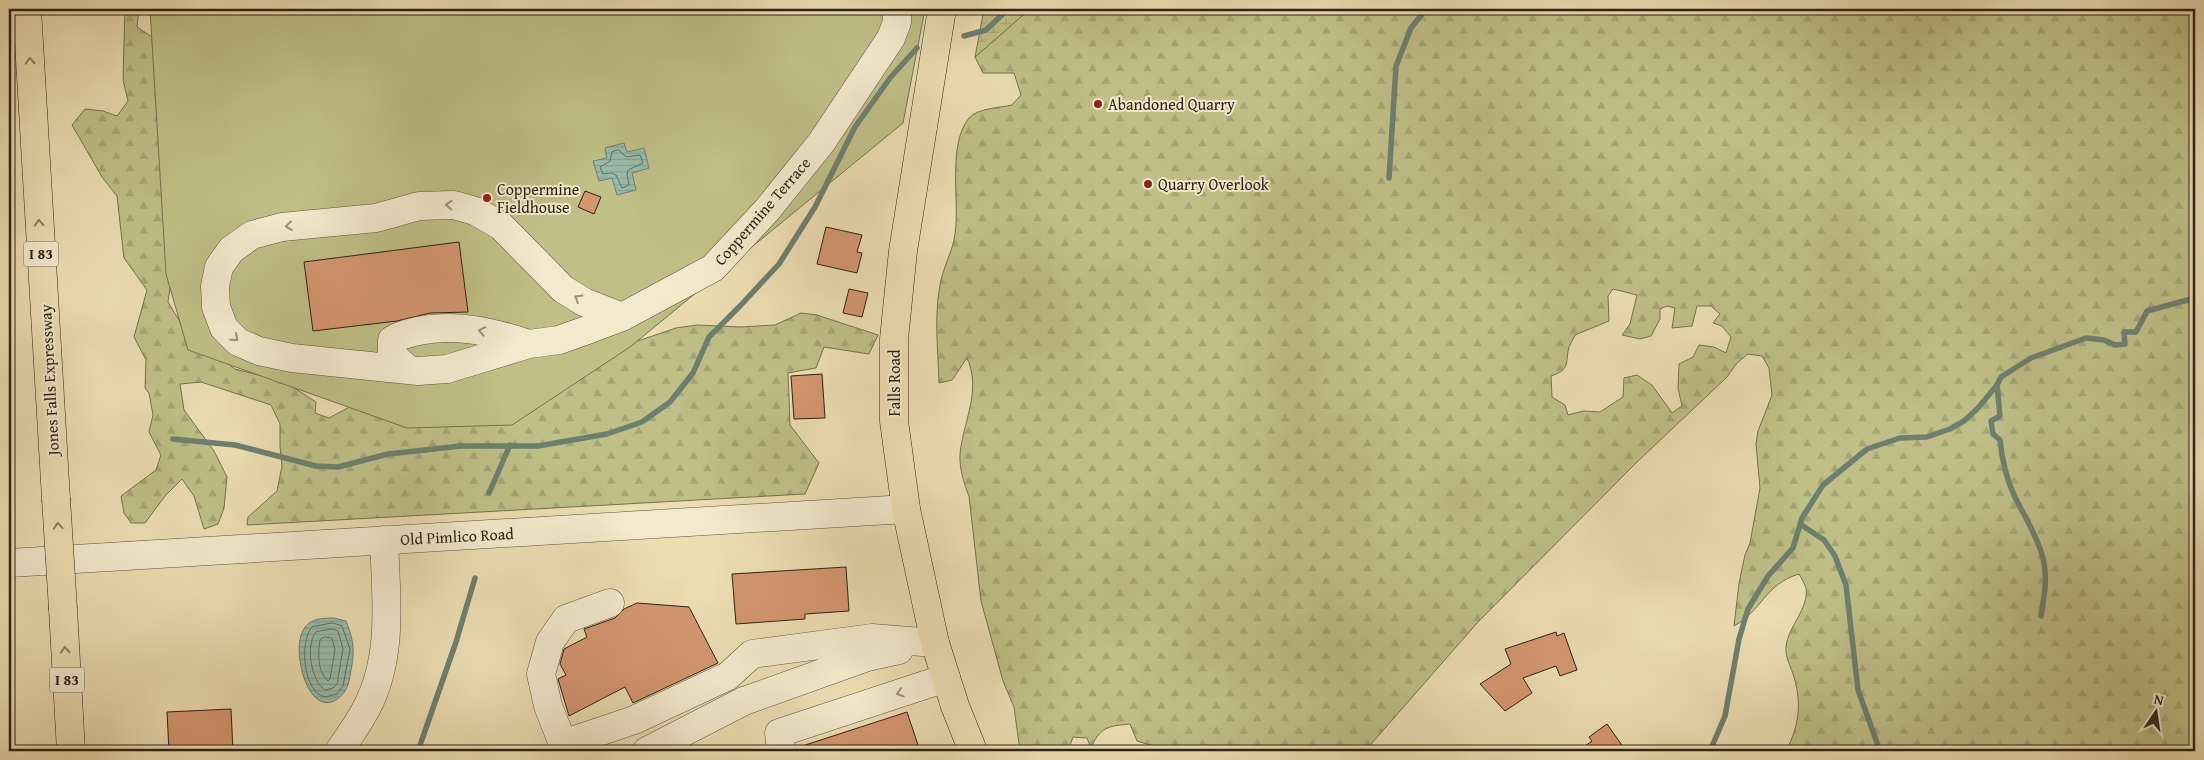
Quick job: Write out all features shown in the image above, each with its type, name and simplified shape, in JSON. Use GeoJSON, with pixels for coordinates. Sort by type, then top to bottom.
{"type":"FeatureCollection","features":[{"type":"Feature","properties":{"kind":"main road","name":"Jones Falls Expressway"},"geometry":{"type":"LineString","coordinates":[[26,9],[71,751]]}},
{"type":"Feature","properties":{"kind":"main road","name":"Falls Road"},"geometry":{"type":"LineString","coordinates":[[942,9],[905,243],[894,339],[894,421],[906,509],[935,643],[973,751]]}},
{"type":"Feature","properties":{"kind":"street","name":"Coppermine Terrace"},"geometry":{"type":"LineString","coordinates":[[529,344],[559,340],[622,317],[713,268],[736,245],[822,143],[891,38],[896,22],[897,9]]}},
{"type":"Feature","properties":{"kind":"street"},"geometry":{"type":"LineString","coordinates":[[529,344],[448,369],[409,370],[292,358],[259,351],[238,342],[224,328],[216,307],[215,286],[219,267],[231,250],[252,235],[282,227],[376,218],[419,206],[454,205],[475,211],[502,226],[563,289],[584,302],[622,317]]}},
{"type":"Feature","properties":{"kind":"street"},"geometry":{"type":"LineString","coordinates":[[409,370],[392,355],[392,340],[399,336],[427,329],[463,327],[483,330],[529,344]]}},
{"type":"Feature","properties":{"kind":"street","name":"Old Pimlico Road"},"geometry":{"type":"LineString","coordinates":[[9,563],[906,509]]}},
{"type":"Feature","properties":{"kind":"street"},"geometry":{"type":"LineString","coordinates":[[339,751],[366,708],[378,680],[385,650],[388,620],[384,540]]}},
{"type":"Feature","properties":{"kind":"street"},"geometry":{"type":"LineString","coordinates":[[610,603],[566,619],[550,642],[541,674],[548,706],[563,744],[634,720],[728,676],[752,654],[872,638],[935,643]]}},
{"type":"Feature","properties":{"kind":"street"},"geometry":{"type":"LineString","coordinates":[[647,751],[744,701],[867,657],[935,643]]}},
{"type":"Feature","properties":{"kind":"street"},"geometry":{"type":"LineString","coordinates":[[781,751],[778,733],[946,678]]}},
{"type":"Feature","properties":{"kind":"green space"},"geometry":{"type":"Polygon","coordinates":[[[125,9],[139,9],[137,27],[167,47],[173,267],[168,302],[185,330],[235,369],[285,382],[316,402],[315,413],[329,418],[368,397],[626,345],[676,328],[697,325],[741,327],[775,325],[801,313],[817,315],[878,335],[869,354],[824,347],[816,368],[788,373],[790,425],[819,463],[805,494],[247,525],[248,517],[277,491],[282,466],[280,424],[271,405],[201,382],[180,384],[184,410],[214,451],[227,477],[224,508],[218,524],[204,529],[194,496],[182,479],[165,496],[145,523],[131,523],[124,513],[121,496],[156,470],[161,455],[149,432],[153,415],[149,393],[145,388],[146,360],[134,337],[147,290],[124,258],[117,196],[102,177],[72,125],[85,109],[103,111],[117,116],[128,101],[123,80],[125,9]]]}},
{"type":"Feature","properties":{"kind":"green space","name":"Coppermine Fieldhouse"},"geometry":{"type":"Polygon","coordinates":[[[150,9],[925,9],[903,123],[630,347],[512,425],[407,428],[188,350],[166,274],[150,9]]]}},
{"type":"Feature","properties":{"kind":"green space"},"geometry":{"type":"Polygon","coordinates":[[[984,9],[1030,9],[975,57],[984,9]]]}},
{"type":"Feature","properties":{"kind":"green space"},"geometry":{"type":"Polygon","coordinates":[[[1030,9],[2195,9],[2195,751],[1786,751],[1794,733],[1798,715],[1798,696],[1787,658],[1786,647],[1790,632],[1802,610],[1806,596],[1806,588],[1799,574],[1778,584],[1751,613],[1734,626],[1739,583],[1745,555],[1750,543],[1760,488],[1756,444],[1758,431],[1772,395],[1769,368],[1762,356],[1748,354],[1737,363],[1727,377],[1636,463],[1478,622],[1365,751],[1159,751],[1160,748],[1137,741],[1130,724],[1110,727],[1101,732],[1091,748],[1087,738],[1073,737],[1068,751],[1020,751],[1014,707],[1003,681],[981,601],[969,496],[960,464],[960,454],[973,382],[967,358],[952,380],[939,383],[937,309],[941,278],[955,234],[956,158],[958,143],[962,129],[969,118],[983,110],[1012,105],[1021,95],[1014,73],[983,73],[975,57],[1030,9]],[[1613,289],[1608,296],[1609,321],[1575,335],[1569,349],[1565,367],[1561,372],[1551,376],[1552,397],[1565,405],[1568,415],[1583,411],[1600,412],[1623,397],[1624,378],[1637,375],[1652,385],[1672,413],[1682,406],[1678,388],[1679,364],[1693,357],[1699,345],[1714,347],[1726,353],[1731,337],[1722,326],[1713,323],[1720,314],[1711,306],[1697,306],[1692,326],[1672,328],[1675,308],[1667,306],[1660,309],[1660,319],[1651,336],[1640,339],[1622,335],[1630,324],[1637,295],[1613,289]]]}},
{"type":"Feature","properties":{"kind":"water"},"geometry":{"type":"Polygon","coordinates":[[[624,143],[627,152],[644,148],[649,168],[632,173],[636,190],[617,195],[612,178],[599,181],[593,161],[607,158],[605,148],[624,143]]]}},
{"type":"Feature","properties":{"kind":"water"},"geometry":{"type":"Polygon","coordinates":[[[334,618],[346,621],[353,644],[353,657],[348,686],[341,696],[327,703],[321,702],[316,698],[306,683],[302,673],[299,650],[303,631],[308,624],[321,619],[334,618]]]}},
{"type":"Feature","properties":{"kind":"building"},"geometry":{"type":"Polygon","coordinates":[[[585,191],[601,197],[594,214],[578,207],[585,191]]]}},
{"type":"Feature","properties":{"kind":"building"},"geometry":{"type":"Polygon","coordinates":[[[826,227],[862,235],[857,252],[862,253],[857,273],[817,264],[826,227]]]}},
{"type":"Feature","properties":{"kind":"building","name":"Coppermine Fieldhouse"},"geometry":{"type":"Polygon","coordinates":[[[459,242],[468,312],[430,313],[397,321],[313,331],[304,262],[459,242]]]}},
{"type":"Feature","properties":{"kind":"building"},"geometry":{"type":"Polygon","coordinates":[[[849,289],[868,293],[862,317],[843,313],[849,289]]]}},
{"type":"Feature","properties":{"kind":"building"},"geometry":{"type":"Polygon","coordinates":[[[822,374],[825,418],[794,419],[791,376],[822,374]]]}},
{"type":"Feature","properties":{"kind":"building"},"geometry":{"type":"Polygon","coordinates":[[[846,567],[849,611],[805,614],[805,619],[736,624],[732,574],[846,567]]]}},
{"type":"Feature","properties":{"kind":"building"},"geometry":{"type":"Polygon","coordinates":[[[637,603],[689,607],[718,663],[633,703],[625,687],[569,716],[558,679],[566,675],[560,664],[564,649],[587,637],[584,629],[615,618],[624,609],[637,603]]]}},
{"type":"Feature","properties":{"kind":"building"},"geometry":{"type":"Polygon","coordinates":[[[1556,632],[1557,636],[1564,633],[1577,670],[1560,676],[1556,666],[1523,678],[1532,693],[1505,711],[1480,684],[1511,664],[1505,649],[1556,632]]]}},
{"type":"Feature","properties":{"kind":"building"},"geometry":{"type":"Polygon","coordinates":[[[231,709],[233,751],[169,751],[167,712],[231,709]]]}},
{"type":"Feature","properties":{"kind":"building"},"geometry":{"type":"Polygon","coordinates":[[[907,712],[920,751],[796,751],[796,748],[907,712]]]}},
{"type":"Feature","properties":{"kind":"building"},"geometry":{"type":"Polygon","coordinates":[[[1607,724],[1626,751],[1578,751],[1592,741],[1589,737],[1607,724]]]}},
{"type":"Feature","properties":{"kind":"waterway"},"geometry":{"type":"LineString","coordinates":[[964,36],[986,30],[1008,9]]}},
{"type":"Feature","properties":{"kind":"waterway"},"geometry":{"type":"LineString","coordinates":[[1389,178],[1396,66],[1411,28],[1426,9]]}},
{"type":"Feature","properties":{"kind":"waterway"},"geometry":{"type":"LineString","coordinates":[[173,439],[235,445],[316,466],[338,467],[388,454],[461,446],[538,446],[607,434],[642,422],[670,402],[693,373],[709,337],[779,264],[815,207],[855,127],[890,78],[917,48]]}},
{"type":"Feature","properties":{"kind":"waterway"},"geometry":{"type":"LineString","coordinates":[[1710,751],[1725,716],[1739,639],[1748,609],[1768,576],[1793,548],[1802,518],[1823,485],[1867,449],[1900,438],[1927,437],[1950,429],[1964,421],[1978,408],[1997,385],[2001,377],[2031,358],[2086,338],[2104,340],[2115,345],[2125,344],[2124,332],[2136,332],[2147,311],[2195,298]]}},
{"type":"Feature","properties":{"kind":"waterway"},"geometry":{"type":"LineString","coordinates":[[1997,385],[2000,416],[1991,421],[1993,434],[2000,440],[2009,482],[2034,533],[2043,558],[2045,580],[2041,616]]}},
{"type":"Feature","properties":{"kind":"waterway"},"geometry":{"type":"LineString","coordinates":[[489,493],[510,445]]}},
{"type":"Feature","properties":{"kind":"waterway"},"geometry":{"type":"LineString","coordinates":[[1800,524],[1824,540],[1835,556],[1846,585],[1858,690],[1880,751]]}},
{"type":"Feature","properties":{"kind":"waterway"},"geometry":{"type":"LineString","coordinates":[[418,751],[456,642],[475,578]]}},
{"type":"Feature","properties":{"kind":"place","name":"Abandoned Quarry"},"geometry":{"type":"Point","coordinates":[1098,104]}},
{"type":"Feature","properties":{"kind":"place","name":"Quarry Overlook"},"geometry":{"type":"Point","coordinates":[1148,184]}},
{"type":"Feature","properties":{"kind":"place","name":"Coppermine Fieldhouse"},"geometry":{"type":"Point","coordinates":[487,198]}}]}
